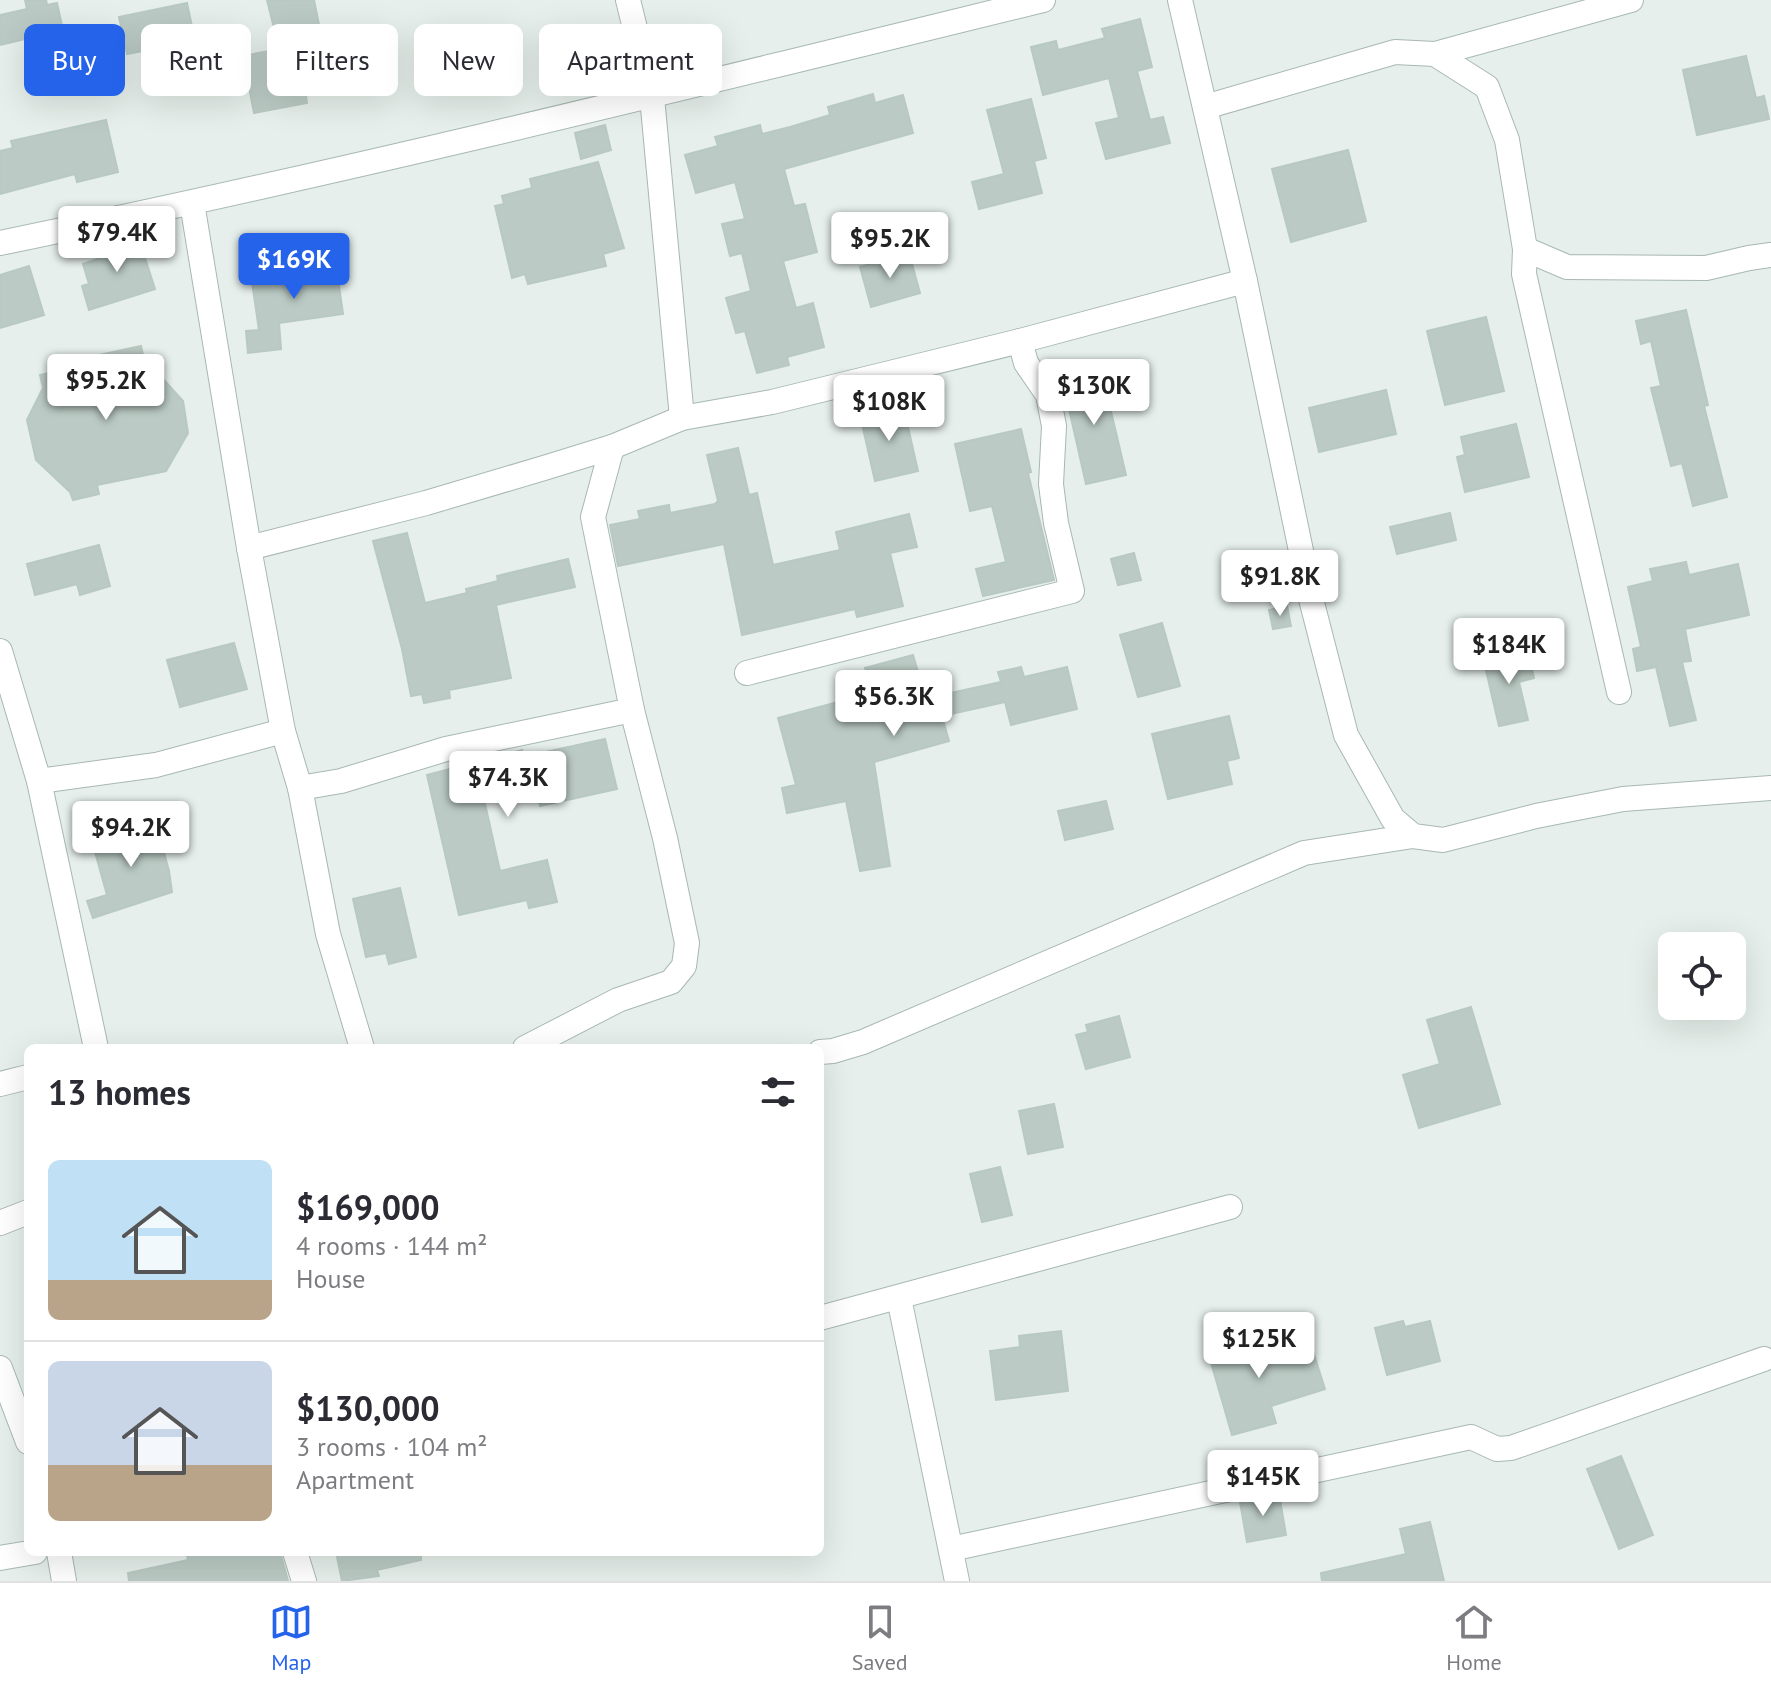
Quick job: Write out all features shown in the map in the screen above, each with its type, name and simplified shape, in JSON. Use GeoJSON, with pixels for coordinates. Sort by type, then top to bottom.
{"type":"FeatureCollection","features":[{"type":"Feature","properties":{"kind":"street"},"geometry":{"type":"LineString","coordinates":[[628,0],[652,97],[682,418]]}},
{"type":"Feature","properties":{"kind":"street"},"geometry":{"type":"LineString","coordinates":[[0,243],[192,203],[652,97],[1043,0]]}},
{"type":"Feature","properties":{"kind":"street"},"geometry":{"type":"LineString","coordinates":[[1180,0],[1245,281],[1311,599],[1346,735],[1393,819],[1413,836]]}},
{"type":"Feature","properties":{"kind":"street"},"geometry":{"type":"LineString","coordinates":[[1205,107],[1395,52],[1435,54],[1631,0]]}},
{"type":"Feature","properties":{"kind":"street"},"geometry":{"type":"LineString","coordinates":[[1435,54],[1487,87],[1507,140],[1525,249],[1524,274],[1619,692]]}},
{"type":"Feature","properties":{"kind":"street"},"geometry":{"type":"LineString","coordinates":[[192,203],[249,548],[283,731],[300,788],[328,934],[361,1044]]}},
{"type":"Feature","properties":{"kind":"street"},"geometry":{"type":"LineString","coordinates":[[1525,249],[1567,267],[1706,268],[1771,255]]}},
{"type":"Feature","properties":{"kind":"street"},"geometry":{"type":"LineString","coordinates":[[249,548],[426,503],[612,447],[682,418],[772,402],[1245,281]]}},
{"type":"Feature","properties":{"kind":"street"},"geometry":{"type":"LineString","coordinates":[[747,673],[1072,591],[1056,523],[1051,484],[1054,426],[1048,395],[1026,363],[1020,341]]}},
{"type":"Feature","properties":{"kind":"street"},"geometry":{"type":"LineString","coordinates":[[533,1044],[618,1000],[671,982],[684,966],[687,943],[665,838],[632,710],[593,517],[612,447]]}},
{"type":"Feature","properties":{"kind":"street"},"geometry":{"type":"LineString","coordinates":[[0,651],[9,714],[39,781],[95,1044]]}},
{"type":"Feature","properties":{"kind":"street"},"geometry":{"type":"LineString","coordinates":[[300,788],[341,781],[446,749],[632,710]]}},
{"type":"Feature","properties":{"kind":"street"},"geometry":{"type":"LineString","coordinates":[[39,781],[156,765],[283,731]]}},
{"type":"Feature","properties":{"kind":"street"},"geometry":{"type":"LineString","coordinates":[[824,1052],[863,1042],[1304,853],[1413,836],[1443,840],[1536,816],[1623,799],[1771,788]]}},
{"type":"Feature","properties":{"kind":"street"},"geometry":{"type":"LineString","coordinates":[[0,1084],[24,1078]]}},
{"type":"Feature","properties":{"kind":"street"},"geometry":{"type":"LineString","coordinates":[[824,1317],[1230,1207]]}},
{"type":"Feature","properties":{"kind":"street"},"geometry":{"type":"LineString","coordinates":[[0,1223],[24,1214]]}},
{"type":"Feature","properties":{"kind":"street"},"geometry":{"type":"LineString","coordinates":[[899,1298],[957,1581]]}},
{"type":"Feature","properties":{"kind":"street"},"geometry":{"type":"LineString","coordinates":[[951,1549],[1471,1437],[1497,1449],[1511,1448],[1764,1359]]}},
{"type":"Feature","properties":{"kind":"street"},"geometry":{"type":"LineString","coordinates":[[0,1368],[24,1431]]}},
{"type":"Feature","properties":{"kind":"street"},"geometry":{"type":"LineString","coordinates":[[0,1558],[24,1554]]}},
{"type":"Feature","properties":{"kind":"street"},"geometry":{"type":"LineString","coordinates":[[60,1556],[64,1581]]}},
{"type":"Feature","properties":{"kind":"street"},"geometry":{"type":"LineString","coordinates":[[296,1556],[304,1581]]}},
{"type":"Feature","properties":{"kind":"building"},"geometry":{"type":"Polygon","coordinates":[[[25,0],[46,0],[47,5],[57,3],[62,24],[24,24],[24,39],[0,45],[0,15],[27,9],[25,0]]]}},
{"type":"Feature","properties":{"kind":"building"},"geometry":{"type":"Polygon","coordinates":[[[267,0],[314,0],[319,24],[273,24],[267,0]]]}},
{"type":"Feature","properties":{"kind":"building"},"geometry":{"type":"Polygon","coordinates":[[[187,3],[191,24],[141,24],[141,51],[127,54],[125,24],[121,24],[119,17],[187,3]]]}},
{"type":"Feature","properties":{"kind":"building"},"geometry":{"type":"Polygon","coordinates":[[[1140,19],[1152,67],[1137,71],[1150,120],[1163,117],[1170,143],[1106,159],[1096,123],[1119,118],[1109,78],[1043,95],[1031,47],[1056,41],[1058,50],[1105,38],[1102,29],[1140,19]]]}},
{"type":"Feature","properties":{"kind":"building"},"geometry":{"type":"Polygon","coordinates":[[[267,51],[267,96],[306,96],[307,103],[254,113],[251,96],[251,54],[267,51]]]}},
{"type":"Feature","properties":{"kind":"building"},"geometry":{"type":"Polygon","coordinates":[[[1746,56],[1756,98],[1764,96],[1769,119],[1697,135],[1683,70],[1746,56]]]}},
{"type":"Feature","properties":{"kind":"building"},"geometry":{"type":"Polygon","coordinates":[[[873,94],[875,103],[903,95],[913,133],[784,169],[794,206],[805,204],[817,252],[783,261],[796,308],[813,303],[824,347],[787,357],[789,365],[757,373],[745,331],[736,333],[726,298],[751,291],[742,253],[730,256],[722,224],[745,219],[735,182],[696,193],[685,155],[718,146],[715,137],[760,125],[762,134],[790,127],[830,115],[828,107],[873,94]]]}},
{"type":"Feature","properties":{"kind":"building"},"geometry":{"type":"Polygon","coordinates":[[[1031,99],[1046,158],[1034,161],[1042,193],[979,209],[972,182],[1004,174],[987,110],[1031,99]]]}},
{"type":"Feature","properties":{"kind":"building"},"geometry":{"type":"Polygon","coordinates":[[[106,120],[118,172],[77,182],[75,174],[0,194],[0,151],[13,148],[11,141],[106,120]]]}},
{"type":"Feature","properties":{"kind":"building"},"geometry":{"type":"Polygon","coordinates":[[[605,125],[611,150],[581,159],[575,133],[605,125]]]}},
{"type":"Feature","properties":{"kind":"building"},"geometry":{"type":"Polygon","coordinates":[[[1348,150],[1366,221],[1291,242],[1272,169],[1348,150]]]}},
{"type":"Feature","properties":{"kind":"building"},"geometry":{"type":"Polygon","coordinates":[[[598,162],[624,248],[603,254],[606,266],[528,284],[525,274],[512,278],[495,206],[504,204],[502,196],[532,188],[530,179],[598,162]]]}},
{"type":"Feature","properties":{"kind":"building"},"geometry":{"type":"Polygon","coordinates":[[[138,236],[155,289],[89,310],[82,286],[89,284],[83,264],[106,256],[103,246],[138,236]]]}},
{"type":"Feature","properties":{"kind":"building"},"geometry":{"type":"Polygon","coordinates":[[[909,253],[920,293],[871,307],[860,267],[909,253]]]}},
{"type":"Feature","properties":{"kind":"building"},"geometry":{"type":"Polygon","coordinates":[[[335,258],[343,314],[279,323],[281,349],[248,353],[246,331],[259,330],[252,282],[290,277],[289,264],[335,258]]]}},
{"type":"Feature","properties":{"kind":"building"},"geometry":{"type":"Polygon","coordinates":[[[29,266],[44,315],[0,328],[0,275],[29,266]]]}},
{"type":"Feature","properties":{"kind":"building"},"geometry":{"type":"Polygon","coordinates":[[[1686,310],[1708,405],[1704,406],[1727,497],[1693,506],[1682,463],[1671,466],[1651,388],[1661,386],[1651,341],[1641,344],[1636,321],[1686,310]]]}},
{"type":"Feature","properties":{"kind":"building"},"geometry":{"type":"Polygon","coordinates":[[[1486,317],[1504,391],[1445,405],[1427,331],[1486,317]]]}},
{"type":"Feature","properties":{"kind":"building"},"geometry":{"type":"Polygon","coordinates":[[[141,346],[147,372],[164,380],[183,401],[188,433],[166,471],[97,485],[99,494],[73,500],[70,492],[36,460],[27,420],[43,388],[40,375],[72,368],[71,361],[141,346]]]}},
{"type":"Feature","properties":{"kind":"building"},"geometry":{"type":"Polygon","coordinates":[[[1101,369],[1126,475],[1086,484],[1062,378],[1101,369]]]}},
{"type":"Feature","properties":{"kind":"building"},"geometry":{"type":"Polygon","coordinates":[[[1386,390],[1396,434],[1319,452],[1309,408],[1386,390]]]}},
{"type":"Feature","properties":{"kind":"building"},"geometry":{"type":"Polygon","coordinates":[[[903,405],[918,471],[875,481],[860,415],[903,405]]]}},
{"type":"Feature","properties":{"kind":"building"},"geometry":{"type":"Polygon","coordinates":[[[1516,424],[1529,477],[1465,492],[1457,457],[1465,455],[1461,437],[1516,424]]]}},
{"type":"Feature","properties":{"kind":"building"},"geometry":{"type":"Polygon","coordinates":[[[1021,429],[1031,472],[1028,473],[1054,580],[983,596],[976,569],[1006,562],[992,506],[970,511],[955,444],[1021,429]]]}},
{"type":"Feature","properties":{"kind":"building"},"geometry":{"type":"Polygon","coordinates":[[[738,448],[749,495],[757,493],[773,565],[840,550],[836,532],[909,514],[917,547],[890,553],[903,606],[857,617],[855,609],[742,635],[724,544],[618,566],[610,525],[640,519],[638,511],[669,505],[670,513],[715,504],[718,501],[707,455],[738,448]]]}},
{"type":"Feature","properties":{"kind":"building"},"geometry":{"type":"Polygon","coordinates":[[[1450,513],[1456,540],[1397,554],[1390,527],[1450,513]]]}},
{"type":"Feature","properties":{"kind":"building"},"geometry":{"type":"Polygon","coordinates":[[[407,533],[425,603],[467,593],[466,589],[498,581],[497,576],[568,559],[575,587],[496,605],[511,678],[449,690],[450,698],[424,703],[422,694],[411,696],[402,649],[373,541],[407,533]]]}},
{"type":"Feature","properties":{"kind":"building"},"geometry":{"type":"Polygon","coordinates":[[[99,545],[110,586],[80,595],[77,584],[35,595],[27,564],[99,545]]]}},
{"type":"Feature","properties":{"kind":"building"},"geometry":{"type":"Polygon","coordinates":[[[1134,553],[1141,580],[1118,585],[1111,559],[1134,553]]]}},
{"type":"Feature","properties":{"kind":"building"},"geometry":{"type":"Polygon","coordinates":[[[1686,562],[1689,575],[1738,564],[1749,615],[1685,629],[1691,661],[1682,662],[1696,720],[1670,726],[1656,667],[1637,671],[1633,649],[1641,647],[1628,587],[1653,581],[1650,569],[1686,562]]]}},
{"type":"Feature","properties":{"kind":"building"},"geometry":{"type":"Polygon","coordinates":[[[1287,606],[1291,626],[1273,629],[1269,610],[1287,606]]]}},
{"type":"Feature","properties":{"kind":"building"},"geometry":{"type":"Polygon","coordinates":[[[1162,623],[1180,686],[1138,697],[1120,635],[1162,623]]]}},
{"type":"Feature","properties":{"kind":"building"},"geometry":{"type":"Polygon","coordinates":[[[234,643],[247,689],[180,707],[167,660],[234,643]]]}},
{"type":"Feature","properties":{"kind":"building"},"geometry":{"type":"Polygon","coordinates":[[[1528,651],[1534,678],[1519,682],[1528,720],[1499,726],[1484,662],[1528,651]]]}},
{"type":"Feature","properties":{"kind":"building"},"geometry":{"type":"Polygon","coordinates":[[[913,655],[924,692],[935,689],[937,696],[1001,682],[998,672],[1021,667],[1024,677],[1067,667],[1077,709],[1011,725],[1005,702],[942,716],[949,741],[874,762],[890,866],[860,871],[846,801],[787,813],[782,788],[796,785],[778,718],[872,693],[865,668],[913,655]]]}},
{"type":"Feature","properties":{"kind":"building"},"geometry":{"type":"Polygon","coordinates":[[[1229,716],[1239,758],[1227,761],[1232,784],[1168,799],[1152,734],[1229,716]]]}},
{"type":"Feature","properties":{"kind":"building"},"geometry":{"type":"Polygon","coordinates":[[[605,739],[617,789],[540,806],[536,787],[484,799],[500,871],[547,860],[557,902],[529,908],[527,900],[459,915],[427,775],[522,750],[523,757],[605,739]]]}},
{"type":"Feature","properties":{"kind":"building"},"geometry":{"type":"Polygon","coordinates":[[[1106,801],[1113,829],[1065,840],[1058,811],[1106,801]]]}},
{"type":"Feature","properties":{"kind":"building"},"geometry":{"type":"Polygon","coordinates":[[[155,819],[172,892],[93,918],[87,901],[107,895],[93,845],[117,838],[114,831],[155,819]]]}},
{"type":"Feature","properties":{"kind":"building"},"geometry":{"type":"Polygon","coordinates":[[[400,888],[416,957],[389,964],[386,953],[366,957],[353,899],[400,888]]]}},
{"type":"Feature","properties":{"kind":"building"},"geometry":{"type":"Polygon","coordinates":[[[1471,1007],[1500,1104],[1419,1128],[1403,1075],[1440,1064],[1427,1020],[1471,1007]]]}},
{"type":"Feature","properties":{"kind":"building"},"geometry":{"type":"Polygon","coordinates":[[[1119,1016],[1130,1057],[1086,1069],[1076,1035],[1088,1032],[1086,1025],[1119,1016]]]}},
{"type":"Feature","properties":{"kind":"building"},"geometry":{"type":"Polygon","coordinates":[[[1054,1104],[1063,1147],[1028,1154],[1019,1111],[1054,1104]]]}},
{"type":"Feature","properties":{"kind":"building"},"geometry":{"type":"Polygon","coordinates":[[[1000,1167],[1012,1215],[982,1222],[970,1174],[1000,1167]]]}},
{"type":"Feature","properties":{"kind":"building"},"geometry":{"type":"Polygon","coordinates":[[[1403,1321],[1405,1327],[1430,1321],[1440,1361],[1387,1375],[1375,1328],[1403,1321]]]}},
{"type":"Feature","properties":{"kind":"building"},"geometry":{"type":"Polygon","coordinates":[[[1250,1330],[1259,1364],[1312,1348],[1325,1389],[1271,1406],[1276,1423],[1232,1435],[1205,1342],[1250,1330]]]}},
{"type":"Feature","properties":{"kind":"building"},"geometry":{"type":"Polygon","coordinates":[[[1061,1331],[1068,1391],[996,1400],[990,1351],[1020,1347],[1019,1336],[1061,1331]]]}},
{"type":"Feature","properties":{"kind":"building"},"geometry":{"type":"Polygon","coordinates":[[[1621,1456],[1653,1535],[1619,1549],[1587,1469],[1621,1456]]]}},
{"type":"Feature","properties":{"kind":"building"},"geometry":{"type":"Polygon","coordinates":[[[1279,1494],[1286,1535],[1247,1542],[1240,1502],[1279,1494]]]}},
{"type":"Feature","properties":{"kind":"building"},"geometry":{"type":"Polygon","coordinates":[[[1430,1522],[1444,1581],[1322,1581],[1321,1573],[1406,1554],[1400,1529],[1430,1522]]]}},
{"type":"Feature","properties":{"kind":"building"},"geometry":{"type":"Polygon","coordinates":[[[187,1556],[281,1556],[288,1581],[129,1581],[128,1573],[188,1560],[187,1556]]]}},
{"type":"Feature","properties":{"kind":"building"},"geometry":{"type":"Polygon","coordinates":[[[337,1556],[421,1556],[421,1560],[377,1570],[379,1576],[342,1581],[337,1556]]]}}]}
